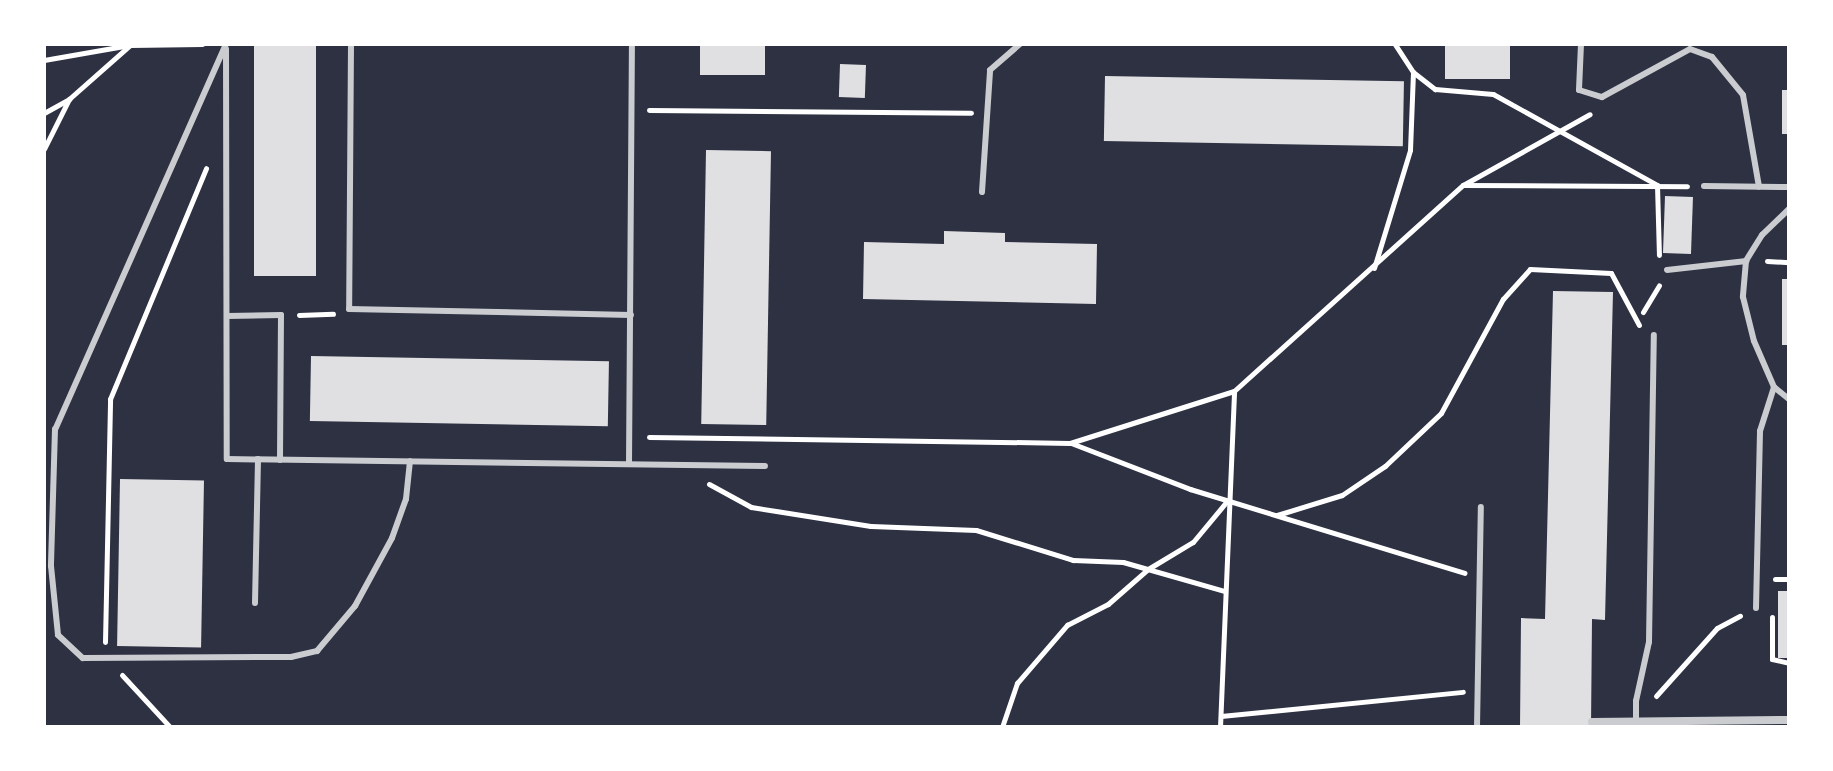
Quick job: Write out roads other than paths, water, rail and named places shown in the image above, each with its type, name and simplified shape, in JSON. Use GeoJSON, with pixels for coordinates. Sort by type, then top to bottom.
{"type":"FeatureCollection","features":[{"type":"Feature","properties":{"kind":"street"},"geometry":{"type":"LineString","coordinates":[[1592,722],[1636,724],[1789,720]]}},
{"type":"Feature","properties":{"kind":"lane"},"geometry":{"type":"LineString","coordinates":[[226,44],[227,459],[765,466]]}},
{"type":"Feature","properties":{"kind":"lane"},"geometry":{"type":"LineString","coordinates":[[226,44],[55,429],[51,566],[58,635],[83,658],[291,657],[317,651],[355,606],[392,538],[406,499],[410,461]]}},
{"type":"Feature","properties":{"kind":"lane"},"geometry":{"type":"LineString","coordinates":[[351,44],[349,309],[631,315]]}},
{"type":"Feature","properties":{"kind":"lane"},"geometry":{"type":"LineString","coordinates":[[629,464],[632,44]]}},
{"type":"Feature","properties":{"kind":"lane"},"geometry":{"type":"LineString","coordinates":[[982,192],[990,70],[1020,44]]}},
{"type":"Feature","properties":{"kind":"lane"},"geometry":{"type":"LineString","coordinates":[[1581,44],[1579,90],[1602,97],[1690,49],[1712,57],[1743,95],[1759,187]]}},
{"type":"Feature","properties":{"kind":"lane"},"geometry":{"type":"LineString","coordinates":[[1704,186],[1789,187]]}},
{"type":"Feature","properties":{"kind":"lane"},"geometry":{"type":"LineString","coordinates":[[1789,209],[1762,235],[1746,261],[1743,297],[1754,341],[1774,387],[1789,399]]}},
{"type":"Feature","properties":{"kind":"lane"},"geometry":{"type":"LineString","coordinates":[[1667,270],[1746,261]]}},
{"type":"Feature","properties":{"kind":"lane"},"geometry":{"type":"LineString","coordinates":[[227,316],[281,315],[280,460]]}},
{"type":"Feature","properties":{"kind":"lane"},"geometry":{"type":"LineString","coordinates":[[1636,724],[1636,701],[1649,642],[1654,335]]}},
{"type":"Feature","properties":{"kind":"lane"},"geometry":{"type":"LineString","coordinates":[[1756,608],[1760,431],[1774,387]]}},
{"type":"Feature","properties":{"kind":"lane"},"geometry":{"type":"LineString","coordinates":[[255,603],[258,459]]}},
{"type":"Feature","properties":{"kind":"lane"},"geometry":{"type":"LineString","coordinates":[[1477,727],[1481,507]]}}]}
